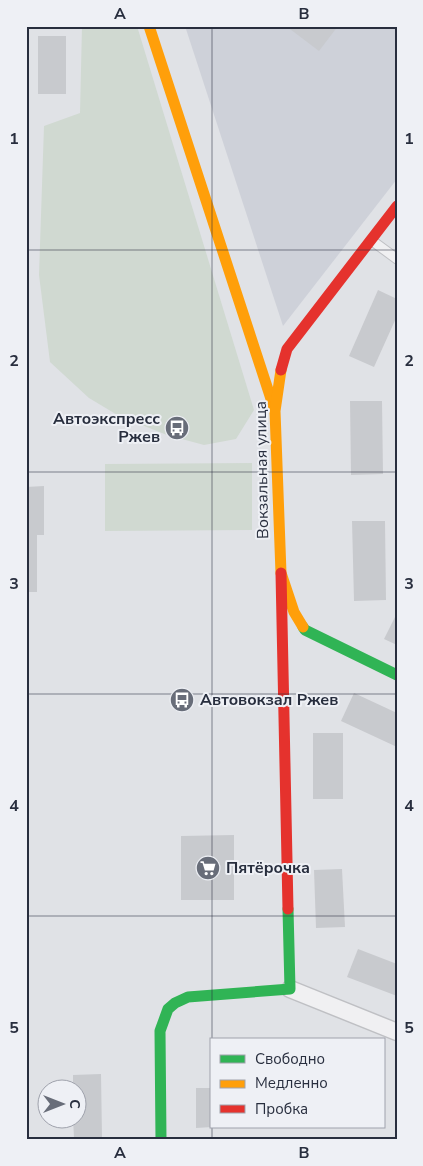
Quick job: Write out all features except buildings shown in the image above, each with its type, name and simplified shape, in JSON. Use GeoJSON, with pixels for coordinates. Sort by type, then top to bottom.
{"type":"FeatureCollection","features":[{"type":"Feature","properties":{"kind":"street"},"geometry":{"type":"LineString","coordinates":[[149,26],[275,411]]}},
{"type":"Feature","properties":{"kind":"street","name":"Вокзальная улица"},"geometry":{"type":"LineString","coordinates":[[347,651],[305,630],[294,612],[281,573],[275,411],[280,375],[287,349],[397,206]]}},
{"type":"Feature","properties":{"kind":"street"},"geometry":{"type":"LineString","coordinates":[[281,573],[290,989]]}},
{"type":"Feature","properties":{"kind":"street"},"geometry":{"type":"LineString","coordinates":[[283,662],[289,650],[298,642],[308,640],[347,651],[397,675]]}},
{"type":"Feature","properties":{"kind":"street"},"geometry":{"type":"LineString","coordinates":[[161,1140],[160,1031],[163,1017],[168,1008],[174,1003],[188,997],[290,989],[397,1032]]}},
{"type":"Feature","properties":{"kind":"lane"},"geometry":{"type":"LineString","coordinates":[[371,240],[397,259]]}},
{"type":"Feature","properties":{"kind":"shaded area"},"geometry":{"type":"Polygon","coordinates":[[[82,26],[137,26],[254,410],[236,439],[204,445],[167,435],[119,416],[89,398],[50,362],[39,275],[44,126],[80,113],[82,26]]]}},
{"type":"Feature","properties":{"kind":"shaded area"},"geometry":{"type":"Polygon","coordinates":[[[185,26],[397,26],[397,179],[283,326],[185,26]]]}},
{"type":"Feature","properties":{"kind":"shaded area"},"geometry":{"type":"Polygon","coordinates":[[[252,463],[252,530],[105,531],[105,464],[252,463]]]}},
{"type":"Feature","properties":{"kind":"traffic: fast"},"geometry":{"type":"LineString","coordinates":[[303,627],[305,630],[397,675]]}},
{"type":"Feature","properties":{"kind":"traffic: fast"},"geometry":{"type":"LineString","coordinates":[[161,1140],[160,1031],[168,1009],[175,1003],[188,997],[290,989],[288,909]]}},
{"type":"Feature","properties":{"kind":"traffic: slow"},"geometry":{"type":"LineString","coordinates":[[149,26],[273,405]]}},
{"type":"Feature","properties":{"kind":"traffic: slow"},"geometry":{"type":"LineString","coordinates":[[281,370],[275,411],[281,573],[294,612],[303,627]]}},
{"type":"Feature","properties":{"kind":"traffic: jam"},"geometry":{"type":"LineString","coordinates":[[281,370],[287,349],[397,206]]}},
{"type":"Feature","properties":{"kind":"traffic: jam"},"geometry":{"type":"LineString","coordinates":[[281,573],[288,909]]}},
{"type":"Feature","properties":{"kind":"place","name":"Автоэкспресс Ржев"},"geometry":{"type":"Point","coordinates":[177,428]}},
{"type":"Feature","properties":{"kind":"place","name":"Автовокзал Ржев"},"geometry":{"type":"Point","coordinates":[182,700]}},
{"type":"Feature","properties":{"kind":"place","name":"Пятёрочка"},"geometry":{"type":"Point","coordinates":[208,868]}}]}
